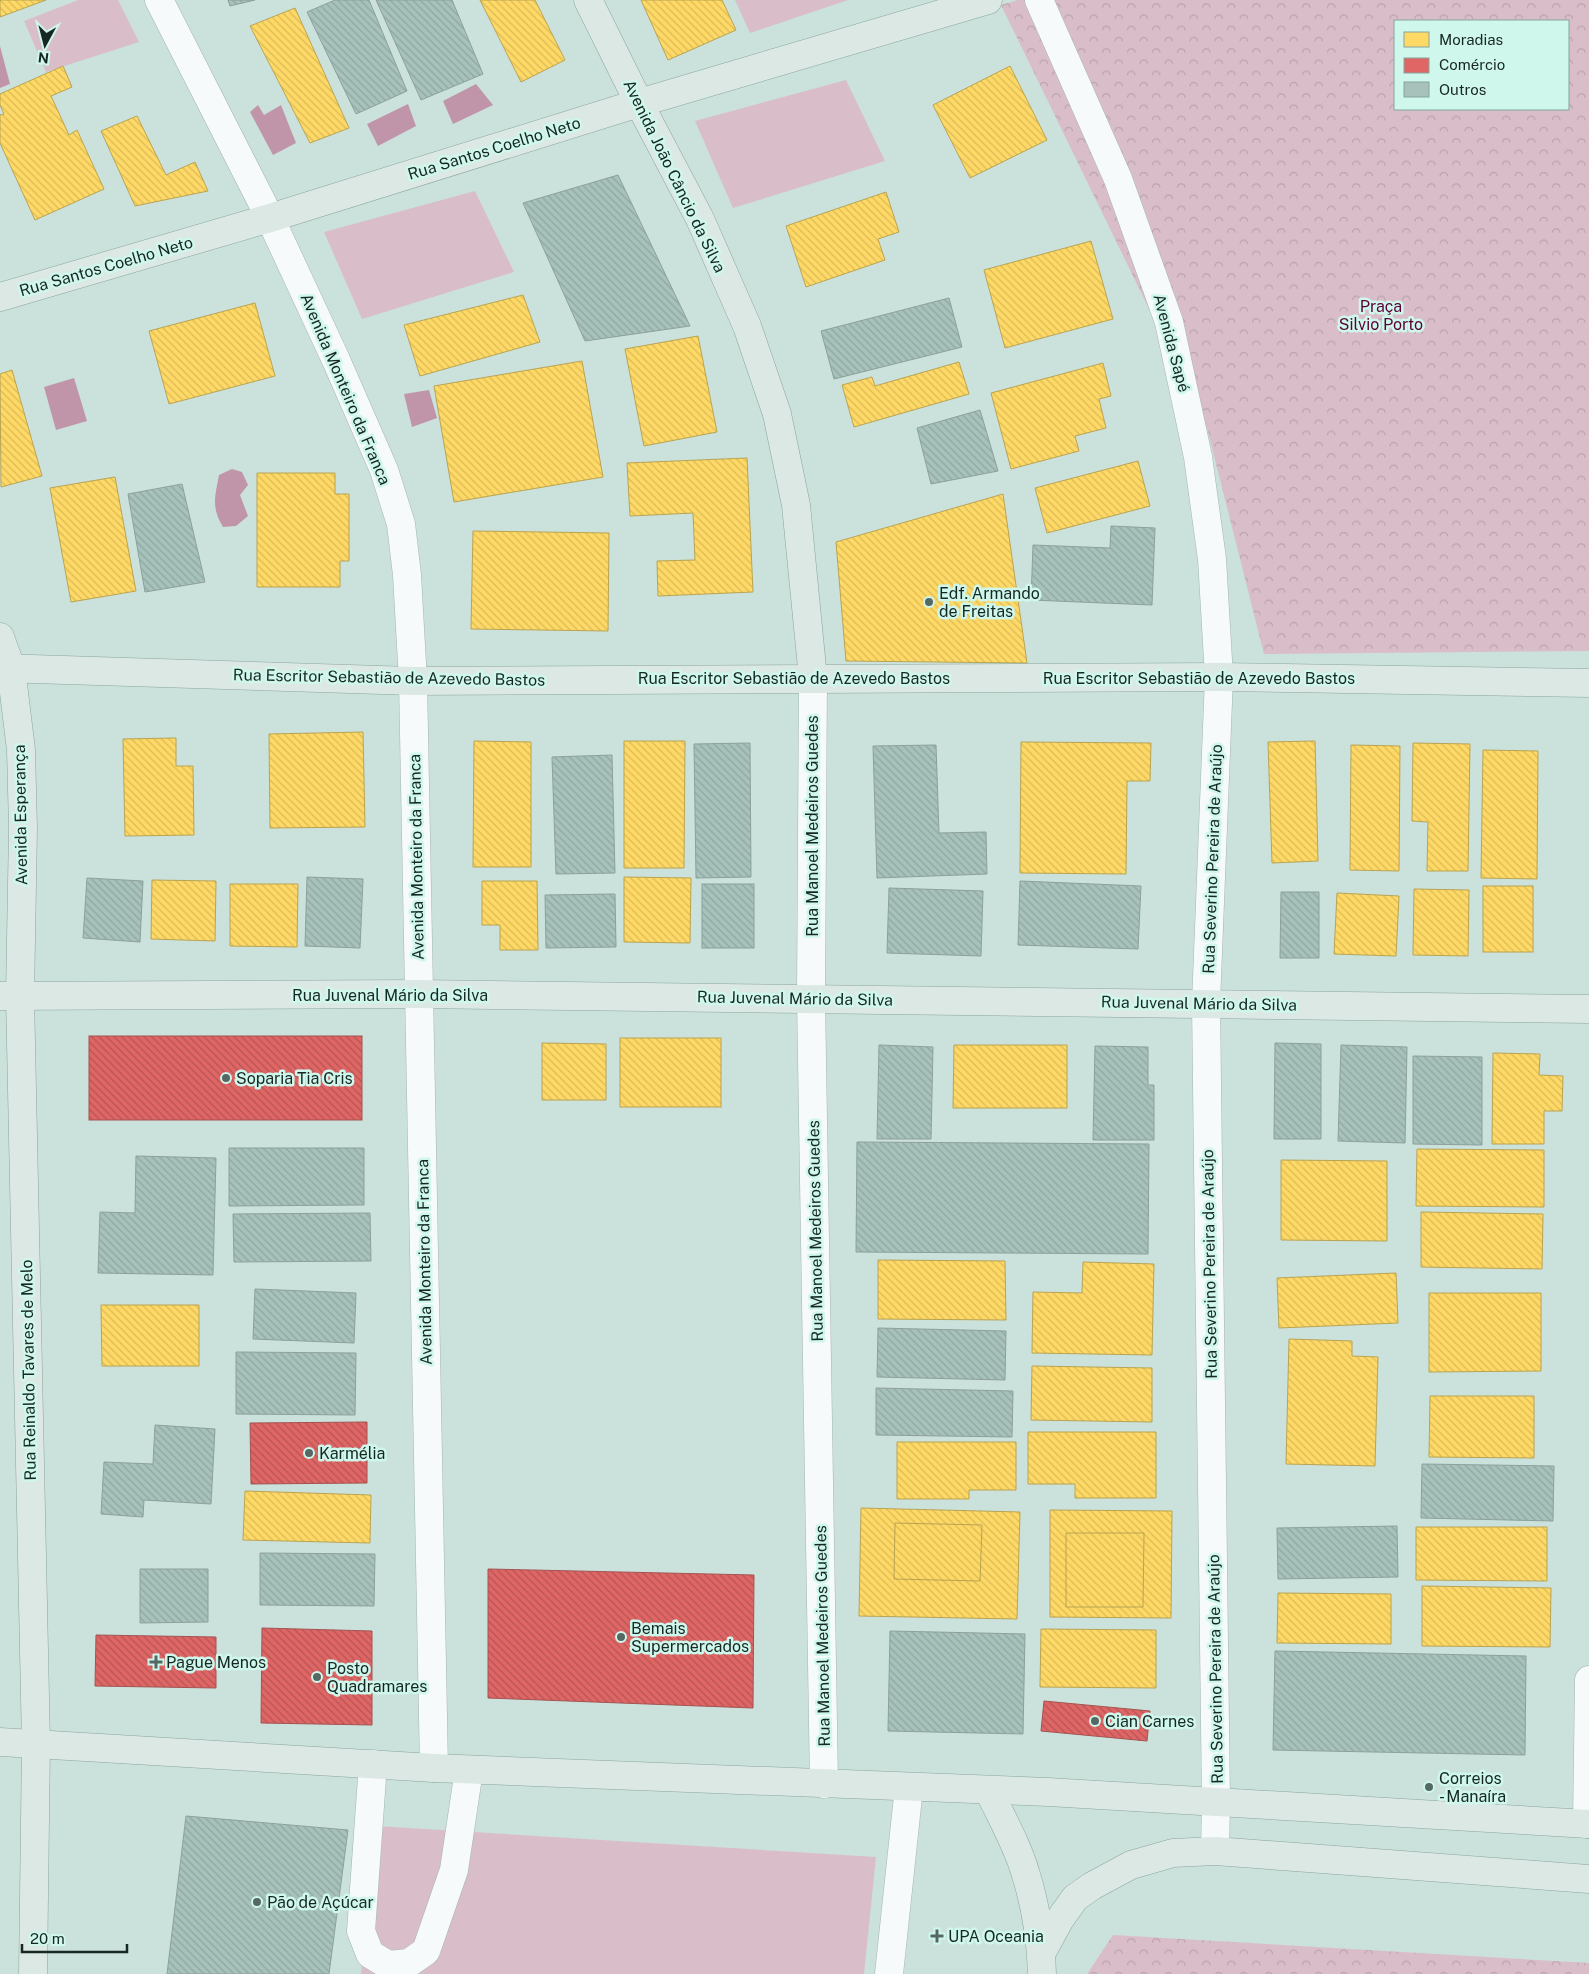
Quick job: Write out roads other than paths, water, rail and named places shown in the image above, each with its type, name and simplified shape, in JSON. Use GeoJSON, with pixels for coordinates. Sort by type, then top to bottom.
{"type":"FeatureCollection","features":[{"type":"Feature","properties":{"kind":"main road","name":"Avenida João Câncio da Silva"},"geometry":{"type":"LineString","coordinates":[[588,0],[700,218],[747,326],[777,414],[796,505],[813,678]]}},
{"type":"Feature","properties":{"kind":"main road","name":"Rua Santos Coelho Neto"},"geometry":{"type":"LineString","coordinates":[[0,297],[270,218],[640,103],[988,0]]}},
{"type":"Feature","properties":{"kind":"main road","name":"Avenida Esperança"},"geometry":{"type":"LineString","coordinates":[[0,637],[20,750],[23,828],[10,996]]}},
{"type":"Feature","properties":{"kind":"main road","name":"Rua Escritor Sebastião de Azevedo Bastos"},"geometry":{"type":"LineString","coordinates":[[6,668],[413,681],[1218,677],[1589,683]]}},
{"type":"Feature","properties":{"kind":"main road","name":"Rua Juvenal Mário da Silva"},"geometry":{"type":"LineString","coordinates":[[10,996],[419,994],[1589,1009]]}},
{"type":"Feature","properties":{"kind":"main road","name":"Rua Reinaldo Tavares de Melo"},"geometry":{"type":"LineString","coordinates":[[10,996],[36,1744],[33,1974]]}},
{"type":"Feature","properties":{"kind":"main road"},"geometry":{"type":"LineString","coordinates":[[0,1742],[469,1770],[1048,1792],[1588,1824]]}},
{"type":"Feature","properties":{"kind":"main road"},"geometry":{"type":"LineString","coordinates":[[988,1791],[1014,1844],[1026,1874],[1034,1908],[1042,1963]]}},
{"type":"Feature","properties":{"kind":"main road"},"geometry":{"type":"LineString","coordinates":[[1042,1963],[1060,1920],[1075,1898],[1092,1886],[1131,1865],[1173,1853],[1215,1851],[1589,1879]]}},
{"type":"Feature","properties":{"kind":"street","name":"Avenida Monteiro da Franca"},"geometry":{"type":"LineString","coordinates":[[160,0],[270,218],[336,360],[384,470],[400,524],[406,575],[413,681],[434,1768]]}},
{"type":"Feature","properties":{"kind":"street","name":"Avenida Sapé"},"geometry":{"type":"LineString","coordinates":[[1039,0],[1118,179],[1170,322],[1198,456],[1212,559],[1218,677]]}},
{"type":"Feature","properties":{"kind":"street","name":"Rua Severino Pereira de Araújo"},"geometry":{"type":"LineString","coordinates":[[1215,1851],[1216,1803],[1206,1003],[1218,677]]}},
{"type":"Feature","properties":{"kind":"street","name":"Rua Manoel Medeiros Guedes"},"geometry":{"type":"LineString","coordinates":[[813,678],[811,999],[824,1784]]}},
{"type":"Feature","properties":{"kind":"street"},"geometry":{"type":"LineString","coordinates":[[1588,1824],[1589,1680]]}},
{"type":"Feature","properties":{"kind":"street"},"geometry":{"type":"LineString","coordinates":[[373,1764],[361,1931],[370,1954],[388,1965],[409,1963],[426,1951],[454,1870],[469,1770]]}},
{"type":"Feature","properties":{"kind":"street"},"geometry":{"type":"LineString","coordinates":[[889,1974],[908,1787]]}},
{"type":"Feature","properties":{"kind":"place","name":"Edf. Armando de Freitas"},"geometry":{"type":"Point","coordinates":[929,602]}},
{"type":"Feature","properties":{"kind":"place","name":"Soparia Tia Cris"},"geometry":{"type":"Point","coordinates":[226,1078]}},
{"type":"Feature","properties":{"kind":"place","name":"Karmélia"},"geometry":{"type":"Point","coordinates":[309,1453]}},
{"type":"Feature","properties":{"kind":"place","name":"Bemais Supermercados"},"geometry":{"type":"Point","coordinates":[621,1637]}},
{"type":"Feature","properties":{"kind":"place","name":"Pague Menos"},"geometry":{"type":"Point","coordinates":[156,1662]}},
{"type":"Feature","properties":{"kind":"place","name":"Posto Quadramares"},"geometry":{"type":"Point","coordinates":[317,1677]}},
{"type":"Feature","properties":{"kind":"place","name":"Cian Carnes"},"geometry":{"type":"Point","coordinates":[1095,1721]}},
{"type":"Feature","properties":{"kind":"place","name":"Correios - Manaíra"},"geometry":{"type":"Point","coordinates":[1429,1787]}},
{"type":"Feature","properties":{"kind":"place","name":"Pão de Açúcar"},"geometry":{"type":"Point","coordinates":[257,1902]}},
{"type":"Feature","properties":{"kind":"place","name":"UPA Oceania"},"geometry":{"type":"Point","coordinates":[937,1936]}},
{"type":"Feature","properties":{"kind":"park label","name":"Praça Silvio Porto"},"geometry":{"type":"Point","coordinates":[1381,315]}}]}
